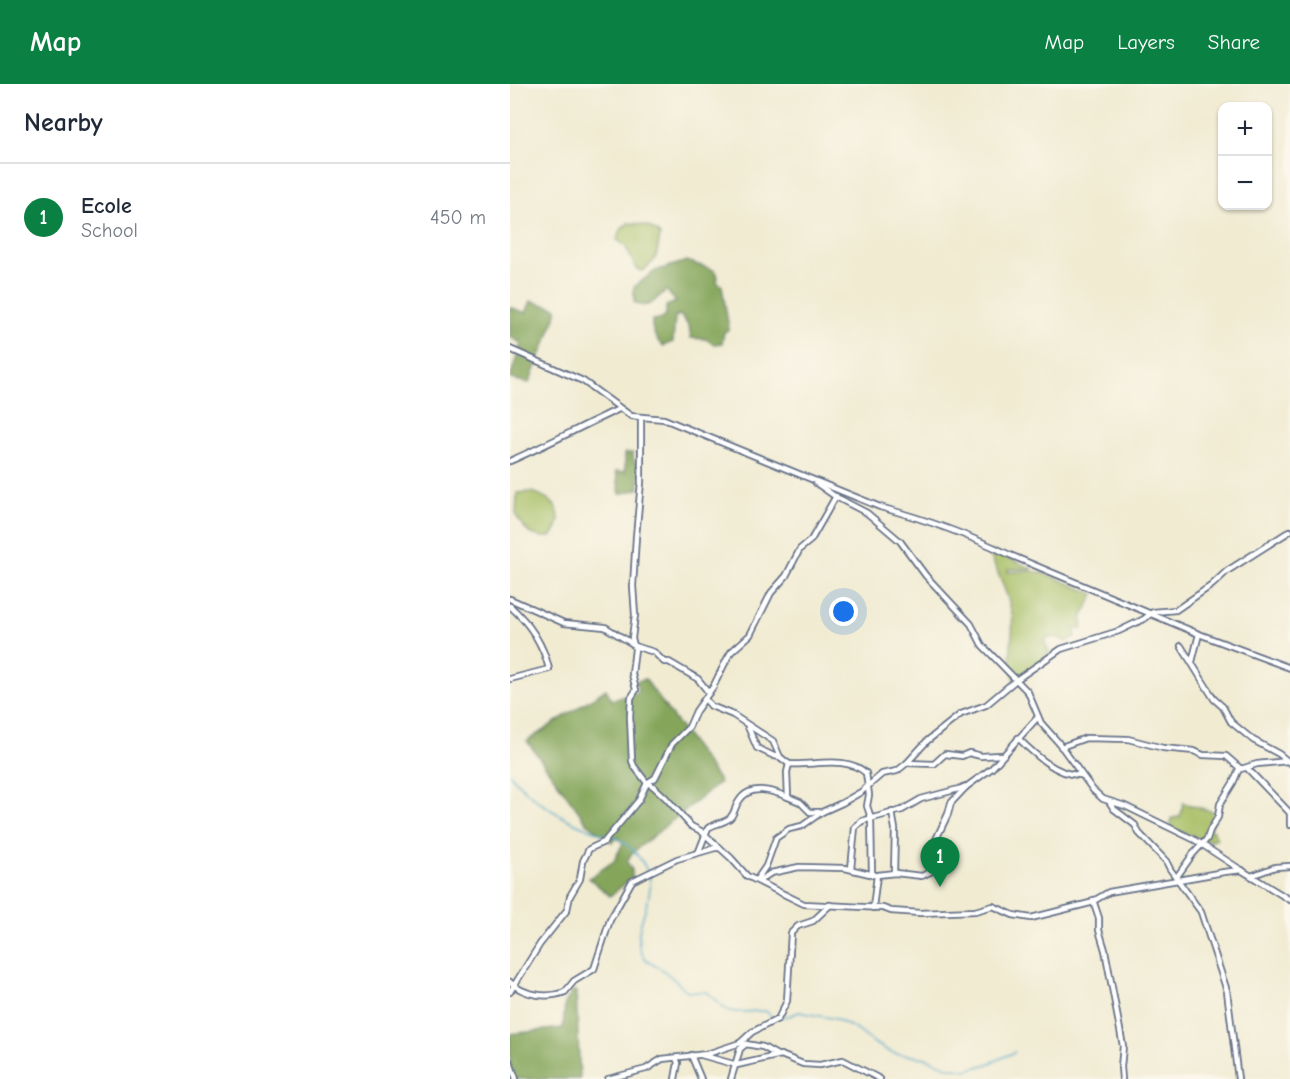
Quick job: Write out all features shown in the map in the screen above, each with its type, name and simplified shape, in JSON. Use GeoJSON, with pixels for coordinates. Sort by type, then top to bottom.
{"type":"FeatureCollection","features":[{"type":"Feature","properties":{"kind":"street"},"geometry":{"type":"LineString","coordinates":[[510,349],[583,381],[631,416],[664,418],[839,491],[988,544],[1199,634],[1290,668]]}},
{"type":"Feature","properties":{"kind":"street"},"geometry":{"type":"LineString","coordinates":[[510,461],[619,409]]}},
{"type":"Feature","properties":{"kind":"street"},"geometry":{"type":"LineString","coordinates":[[641,417],[641,482],[633,586],[635,615],[632,674],[636,690],[631,698],[632,761],[647,783],[666,798],[691,826],[705,834],[731,858],[746,875],[804,904],[945,914],[975,911],[993,906],[1013,915],[1031,918],[1083,905],[1108,892],[1242,870]]}},
{"type":"Feature","properties":{"kind":"street"},"geometry":{"type":"LineString","coordinates":[[816,482],[836,497],[867,513],[900,541],[926,576],[971,624],[982,645],[1028,692],[1038,717],[1093,789],[1110,802],[1125,806],[1182,832],[1290,900]]}},
{"type":"Feature","properties":{"kind":"street"},"geometry":{"type":"LineString","coordinates":[[510,992],[540,944],[567,910],[589,849],[604,842],[639,800],[647,783],[655,778],[672,744],[689,726],[709,693],[726,659],[753,631],[771,593],[786,576],[800,549],[811,540],[839,491]]}},
{"type":"Feature","properties":{"kind":"street"},"geometry":{"type":"LineString","coordinates":[[758,880],[766,866],[776,838],[789,829],[801,826],[822,812],[848,800],[882,774],[892,773],[907,764],[927,741],[961,714],[986,705],[1016,680],[1061,649],[1119,631],[1151,614],[1179,608],[1212,585],[1227,571],[1290,531]]}},
{"type":"Feature","properties":{"kind":"street"},"geometry":{"type":"LineString","coordinates":[[510,599],[564,623],[605,627],[634,645],[654,652],[664,662],[669,662],[698,679],[709,693]]}},
{"type":"Feature","properties":{"kind":"street"},"geometry":{"type":"LineString","coordinates":[[510,606],[526,622],[543,646],[549,669],[510,679]]}},
{"type":"Feature","properties":{"kind":"street"},"geometry":{"type":"LineString","coordinates":[[1192,662],[1199,634]]}},
{"type":"Feature","properties":{"kind":"street"},"geometry":{"type":"LineString","coordinates":[[1181,646],[1231,722],[1253,740],[1289,762]]}},
{"type":"Feature","properties":{"kind":"street"},"geometry":{"type":"LineString","coordinates":[[705,699],[711,706],[733,715],[773,741],[780,757]]}},
{"type":"Feature","properties":{"kind":"street"},"geometry":{"type":"LineString","coordinates":[[758,880],[771,873],[800,867],[851,869],[874,875],[894,873],[922,876],[934,870],[931,850],[951,803],[966,787],[992,768],[1001,755],[1038,717]]}},
{"type":"Feature","properties":{"kind":"street"},"geometry":{"type":"LineString","coordinates":[[748,726],[757,748],[780,757],[789,764],[852,765],[866,773],[874,875],[873,908]]}},
{"type":"Feature","properties":{"kind":"street"},"geometry":{"type":"LineString","coordinates":[[1018,738],[1030,752],[1043,760],[1068,773],[1081,775]]}},
{"type":"Feature","properties":{"kind":"street"},"geometry":{"type":"LineString","coordinates":[[1061,747],[1086,738],[1128,739],[1163,748],[1194,751],[1203,755],[1226,756],[1239,769]]}},
{"type":"Feature","properties":{"kind":"street"},"geometry":{"type":"LineString","coordinates":[[907,764],[934,764],[945,754],[1001,755]]}},
{"type":"Feature","properties":{"kind":"street"},"geometry":{"type":"LineString","coordinates":[[1239,769],[1289,762]]}},
{"type":"Feature","properties":{"kind":"street"},"geometry":{"type":"LineString","coordinates":[[788,797],[789,764]]}},
{"type":"Feature","properties":{"kind":"street"},"geometry":{"type":"LineString","coordinates":[[1247,768],[1290,813],[1290,825]]}},
{"type":"Feature","properties":{"kind":"street"},"geometry":{"type":"LineString","coordinates":[[1177,879],[1192,854],[1203,844],[1218,817],[1220,804],[1239,769]]}},
{"type":"Feature","properties":{"kind":"street"},"geometry":{"type":"LineString","coordinates":[[851,869],[855,827],[862,820],[911,806],[921,799],[966,787]]}},
{"type":"Feature","properties":{"kind":"street"},"geometry":{"type":"LineString","coordinates":[[699,851],[705,834],[711,826],[729,819],[742,797],[754,790],[766,789],[800,802],[810,812],[822,812]]}},
{"type":"Feature","properties":{"kind":"street"},"geometry":{"type":"LineString","coordinates":[[1110,802],[1114,809],[1135,825],[1139,834],[1166,861],[1201,912],[1217,965],[1225,981],[1238,1079]]}},
{"type":"Feature","properties":{"kind":"street"},"geometry":{"type":"LineString","coordinates":[[892,812],[895,829],[894,873]]}},
{"type":"Feature","properties":{"kind":"street"},"geometry":{"type":"LineString","coordinates":[[510,982],[522,991],[542,995],[561,994],[574,981],[593,972],[607,927],[635,879],[699,851],[720,848]]}},
{"type":"Feature","properties":{"kind":"street"},"geometry":{"type":"LineString","coordinates":[[1251,876],[1275,867],[1290,866]]}},
{"type":"Feature","properties":{"kind":"street"},"geometry":{"type":"LineString","coordinates":[[1093,900],[1099,918],[1099,930],[1124,1046],[1122,1079]]}},
{"type":"Feature","properties":{"kind":"street"},"geometry":{"type":"LineString","coordinates":[[731,1079],[743,1043],[758,1028],[775,1022],[782,1013],[788,994],[792,933],[798,926],[813,921],[830,905]]}},
{"type":"Feature","properties":{"kind":"street"},"geometry":{"type":"LineString","coordinates":[[700,1055],[743,1043],[763,1047],[777,1055]]}},
{"type":"Feature","properties":{"kind":"street"},"geometry":{"type":"LineString","coordinates":[[691,1055],[701,1079]]}},
{"type":"Feature","properties":{"kind":"street"},"geometry":{"type":"LineString","coordinates":[[608,1079],[638,1071],[662,1059],[691,1055],[700,1055],[737,1065],[783,1055],[801,1064],[811,1065],[843,1060],[880,1079]]}},
{"type":"Feature","properties":{"kind":"street"},"geometry":{"type":"LineString","coordinates":[[675,1079],[678,1064],[676,1058]]}},
{"type":"Feature","properties":{"kind":"street"},"geometry":{"type":"LineString","coordinates":[[510,1062],[516,1079]]}},
{"type":"Feature","properties":{"kind":"green space"},"geometry":{"type":"Polygon","coordinates":[[[628,223],[654,229],[660,235],[652,264],[642,271],[637,269],[625,246],[617,240],[621,230],[628,223]]]}},
{"type":"Feature","properties":{"kind":"green space"},"geometry":{"type":"Polygon","coordinates":[[[687,261],[714,270],[718,277],[717,282],[722,286],[729,329],[724,332],[722,343],[713,344],[706,339],[691,338],[689,326],[680,315],[675,317],[673,342],[663,346],[654,334],[652,320],[662,319],[666,315],[666,306],[676,302],[666,290],[647,305],[643,306],[634,302],[634,287],[655,271],[687,261]]]}},
{"type":"Feature","properties":{"kind":"green space"},"geometry":{"type":"Polygon","coordinates":[[[531,301],[557,308],[554,322],[529,383],[510,379],[521,343],[510,337],[510,307],[526,313],[531,301]]]}},
{"type":"Feature","properties":{"kind":"green space"},"geometry":{"type":"Polygon","coordinates":[[[625,453],[633,453],[634,461],[640,466],[639,489],[620,494],[616,471],[625,472],[625,453]]]}},
{"type":"Feature","properties":{"kind":"green space"},"geometry":{"type":"Polygon","coordinates":[[[531,492],[547,498],[556,508],[558,522],[551,537],[529,533],[516,516],[517,493],[531,492]]]}},
{"type":"Feature","properties":{"kind":"green space"},"geometry":{"type":"Polygon","coordinates":[[[992,551],[1033,569],[1008,569],[1008,572],[1044,573],[1094,594],[1081,620],[1082,629],[1074,629],[1076,636],[1066,642],[1057,637],[1046,638],[1045,643],[1049,652],[1047,659],[1015,680],[1010,656],[1012,615],[989,553],[992,551]]]}},
{"type":"Feature","properties":{"kind":"green space"},"geometry":{"type":"Polygon","coordinates":[[[645,679],[720,782],[632,853],[627,862],[632,870],[632,878],[610,896],[589,878],[614,861],[623,843],[618,838],[612,842],[587,823],[527,741],[606,689],[612,700],[638,692],[636,681],[645,679]]]}},
{"type":"Feature","properties":{"kind":"green space"},"geometry":{"type":"Polygon","coordinates":[[[1183,803],[1218,813],[1209,831],[1213,831],[1217,839],[1212,841],[1170,828],[1172,818],[1180,817],[1183,803]]]}},
{"type":"Feature","properties":{"kind":"green space"},"geometry":{"type":"Polygon","coordinates":[[[573,991],[576,991],[580,1079],[510,1079],[510,1034],[563,1028],[565,1003],[573,991]]]}},
{"type":"Feature","properties":{"kind":"waterway"},"geometry":{"type":"LineString","coordinates":[[510,774],[530,795],[554,812],[606,835]]}},
{"type":"Feature","properties":{"kind":"waterway"},"geometry":{"type":"LineString","coordinates":[[611,836],[622,841],[632,850],[647,871]]}},
{"type":"Feature","properties":{"kind":"waterway"},"geometry":{"type":"LineString","coordinates":[[649,876],[649,896],[640,927],[640,947],[646,959],[663,970],[688,992],[706,992],[727,1010],[735,1012],[766,1011],[772,1017],[789,1016],[799,1012],[836,1019],[892,1053],[926,1058],[947,1067],[967,1070],[1015,1052]]}},
{"type":"Feature","properties":{"kind":"place","name":"Ecole"},"geometry":{"type":"Point","coordinates":[940,887]}}]}
